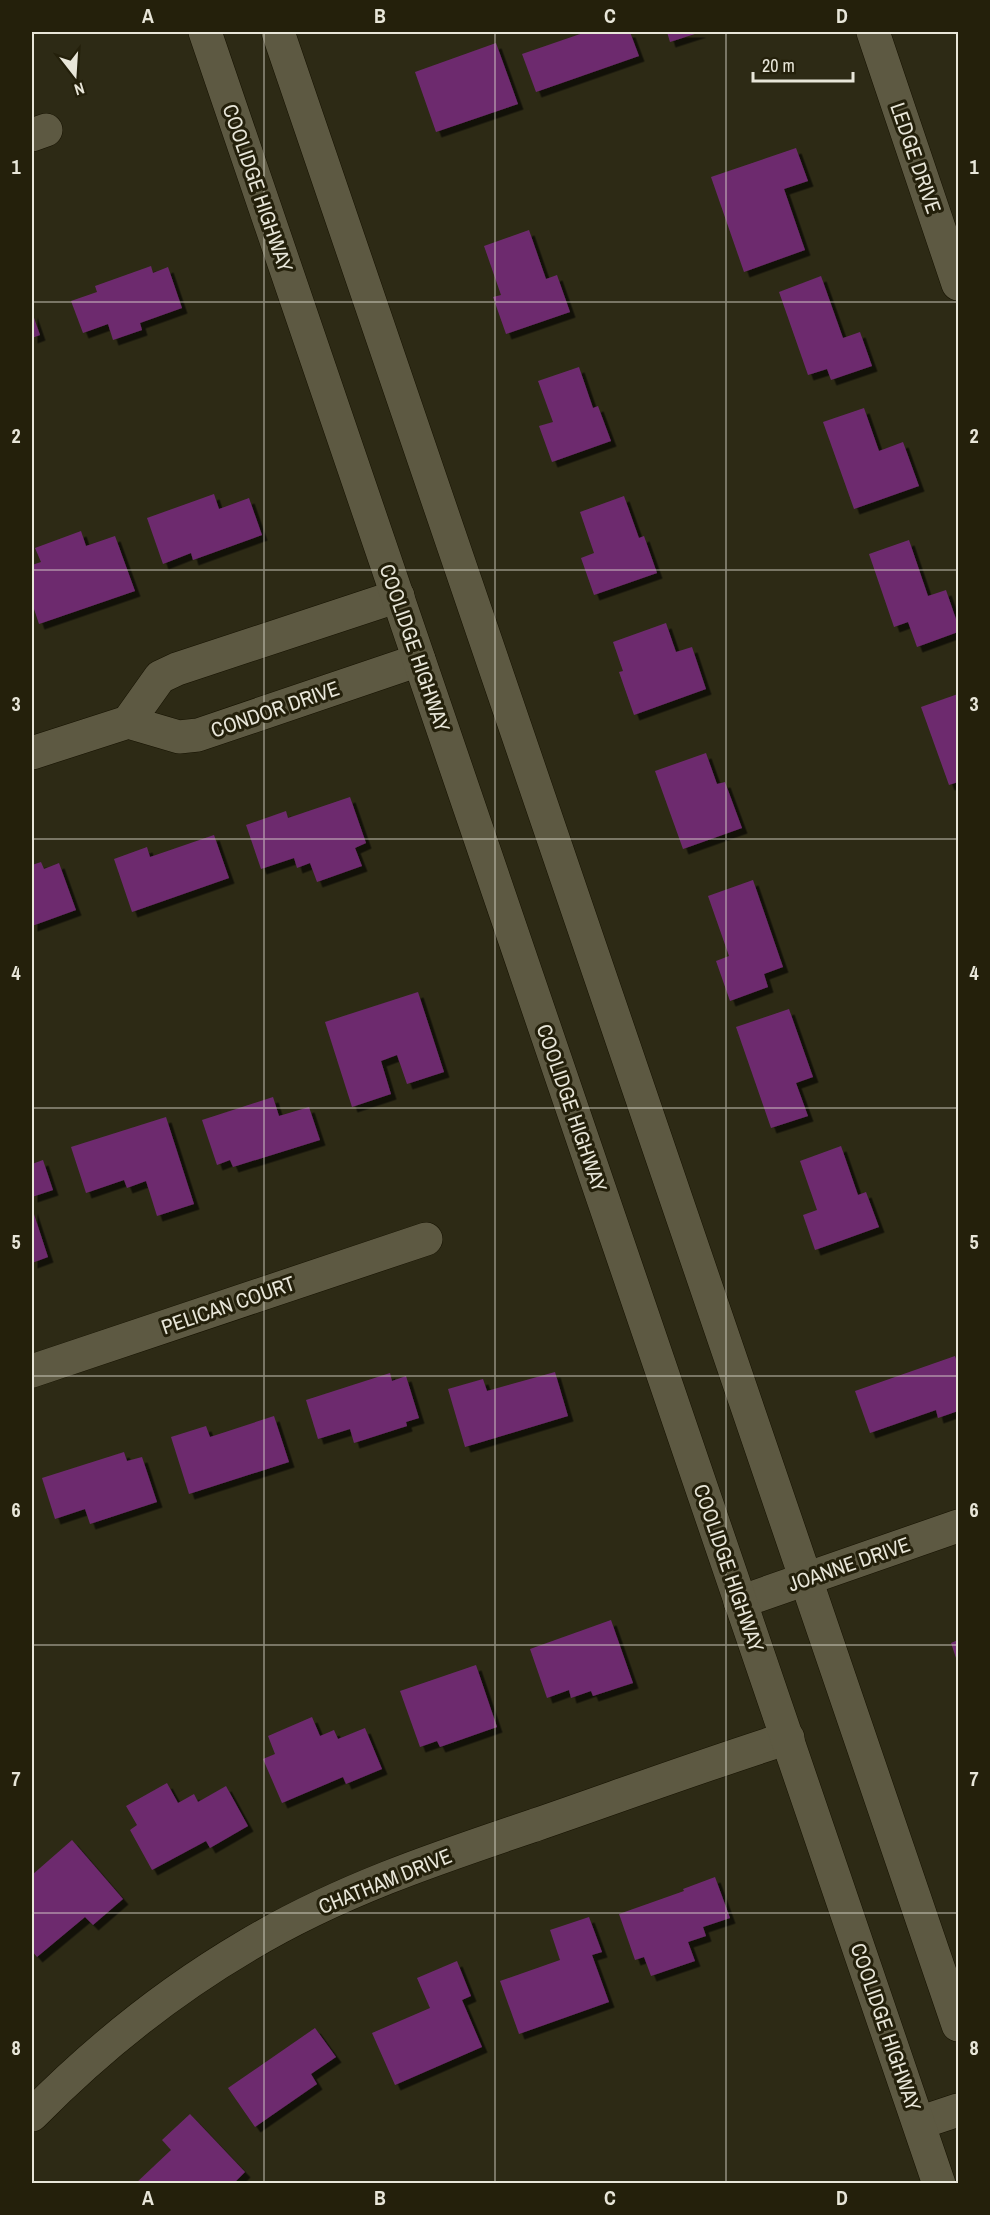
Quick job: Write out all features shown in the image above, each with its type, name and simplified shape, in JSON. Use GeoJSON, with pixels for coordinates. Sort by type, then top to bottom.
{"type":"FeatureCollection","features":[{"type":"Feature","properties":{"kind":"main road","name":"COOLIDGE HIGHWAY"},"geometry":{"type":"LineString","coordinates":[[206,32],[939,2184]]}},
{"type":"Feature","properties":{"kind":"main road"},"geometry":{"type":"LineString","coordinates":[[278,32],[958,2025]]}},
{"type":"Feature","properties":{"kind":"main road","name":"LEDGE DRIVE"},"geometry":{"type":"LineString","coordinates":[[873,32],[958,284]]}},
{"type":"Feature","properties":{"kind":"main road"},"geometry":{"type":"LineString","coordinates":[[32,753],[128,722],[160,677],[177,669],[398,596]]}},
{"type":"Feature","properties":{"kind":"main road","name":"CONDOR DRIVE"},"geometry":{"type":"LineString","coordinates":[[128,722],[179,737],[198,735],[419,660]]}},
{"type":"Feature","properties":{"kind":"main road","name":"PELICAN COURT"},"geometry":{"type":"LineString","coordinates":[[32,1371],[426,1239]]}},
{"type":"Feature","properties":{"kind":"main road","name":"JOANNE DRIVE"},"geometry":{"type":"LineString","coordinates":[[741,1602],[958,1526]]}},
{"type":"Feature","properties":{"kind":"main road","name":"CHATHAM DRIVE"},"geometry":{"type":"LineString","coordinates":[[32,2115],[102,2048],[175,1991],[249,1944],[318,1907],[396,1872],[788,1737]]}},
{"type":"Feature","properties":{"kind":"main road"},"geometry":{"type":"LineString","coordinates":[[919,2123],[958,2110]]}},
{"type":"Feature","properties":{"kind":"building"},"geometry":{"type":"Polygon","coordinates":[[[586,32],[630,32],[639,56],[536,92],[522,54],[586,32]]]}},
{"type":"Feature","properties":{"kind":"building"},"geometry":{"type":"Polygon","coordinates":[[[667,32],[701,32],[670,42],[667,32]]]}},
{"type":"Feature","properties":{"kind":"building"},"geometry":{"type":"Polygon","coordinates":[[[496,43],[518,104],[436,132],[415,72],[496,43]]]}},
{"type":"Feature","properties":{"kind":"building"},"geometry":{"type":"Polygon","coordinates":[[[796,148],[808,181],[784,189],[805,250],[744,272],[711,177],[796,148]]]}},
{"type":"Feature","properties":{"kind":"building"},"geometry":{"type":"Polygon","coordinates":[[[529,230],[546,279],[557,275],[570,312],[506,334],[493,297],[501,295],[484,246],[529,230]]]}},
{"type":"Feature","properties":{"kind":"building"},"geometry":{"type":"Polygon","coordinates":[[[151,266],[153,273],[168,267],[182,308],[140,323],[142,330],[113,340],[108,324],[83,333],[71,301],[97,292],[95,286],[151,266]]]}},
{"type":"Feature","properties":{"kind":"building"},"geometry":{"type":"Polygon","coordinates":[[[821,276],[843,338],[860,332],[872,366],[831,380],[827,369],[808,375],[779,292],[821,276]]]}},
{"type":"Feature","properties":{"kind":"building"},"geometry":{"type":"Polygon","coordinates":[[[32,312],[40,335],[32,338],[32,312]]]}},
{"type":"Feature","properties":{"kind":"building"},"geometry":{"type":"Polygon","coordinates":[[[579,367],[593,408],[598,406],[611,441],[552,462],[539,426],[553,422],[538,381],[579,367]]]}},
{"type":"Feature","properties":{"kind":"building"},"geometry":{"type":"Polygon","coordinates":[[[864,408],[879,451],[903,442],[919,486],[854,509],[823,422],[864,408]]]}},
{"type":"Feature","properties":{"kind":"building"},"geometry":{"type":"Polygon","coordinates":[[[214,494],[219,509],[249,498],[262,535],[193,560],[191,553],[163,564],[147,518],[214,494]]]}},
{"type":"Feature","properties":{"kind":"building"},"geometry":{"type":"Polygon","coordinates":[[[624,496],[639,538],[644,536],[657,573],[594,595],[581,558],[594,553],[580,512],[624,496]]]}},
{"type":"Feature","properties":{"kind":"building"},"geometry":{"type":"Polygon","coordinates":[[[81,531],[86,546],[115,536],[135,591],[39,624],[32,603],[32,565],[41,562],[35,548],[81,531]]]}},
{"type":"Feature","properties":{"kind":"building"},"geometry":{"type":"Polygon","coordinates":[[[909,540],[928,596],[946,590],[958,625],[958,632],[917,647],[908,622],[894,627],[869,554],[909,540]]]}},
{"type":"Feature","properties":{"kind":"building"},"geometry":{"type":"Polygon","coordinates":[[[666,623],[676,652],[692,647],[706,689],[634,715],[619,672],[623,671],[613,642],[666,623]]]}},
{"type":"Feature","properties":{"kind":"building"},"geometry":{"type":"Polygon","coordinates":[[[958,694],[958,782],[949,785],[921,707],[958,694]]]}},
{"type":"Feature","properties":{"kind":"building"},"geometry":{"type":"Polygon","coordinates":[[[706,753],[717,784],[725,782],[742,828],[683,849],[655,771],[706,753]]]}},
{"type":"Feature","properties":{"kind":"building"},"geometry":{"type":"Polygon","coordinates":[[[350,797],[366,843],[355,848],[362,866],[317,882],[310,863],[297,868],[294,858],[261,869],[246,825],[286,811],[288,818],[350,797]]]}},
{"type":"Feature","properties":{"kind":"building"},"geometry":{"type":"Polygon","coordinates":[[[214,835],[229,878],[132,912],[114,859],[147,847],[150,857],[214,835]]]}},
{"type":"Feature","properties":{"kind":"building"},"geometry":{"type":"Polygon","coordinates":[[[41,862],[44,869],[59,863],[76,910],[32,926],[32,865],[41,862]]]}},
{"type":"Feature","properties":{"kind":"building"},"geometry":{"type":"Polygon","coordinates":[[[753,880],[783,967],[764,974],[768,987],[730,1001],[716,961],[729,956],[708,896],[753,880]]]}},
{"type":"Feature","properties":{"kind":"building"},"geometry":{"type":"Polygon","coordinates":[[[418,992],[444,1072],[407,1084],[397,1055],[381,1061],[391,1094],[352,1107],[325,1022],[418,992]]]}},
{"type":"Feature","properties":{"kind":"building"},"geometry":{"type":"Polygon","coordinates":[[[789,1009],[813,1077],[796,1083],[808,1116],[771,1128],[736,1027],[789,1009]]]}},
{"type":"Feature","properties":{"kind":"building"},"geometry":{"type":"Polygon","coordinates":[[[273,1097],[279,1116],[309,1107],[320,1140],[233,1167],[230,1160],[217,1165],[202,1120],[273,1097]]]}},
{"type":"Feature","properties":{"kind":"building"},"geometry":{"type":"Polygon","coordinates":[[[166,1117],[194,1204],[157,1216],[146,1181],[127,1188],[124,1180],[86,1193],[71,1147],[166,1117]]]}},
{"type":"Feature","properties":{"kind":"building"},"geometry":{"type":"Polygon","coordinates":[[[841,1146],[858,1195],[866,1192],[879,1227],[815,1250],[803,1215],[817,1210],[800,1161],[841,1146]]]}},
{"type":"Feature","properties":{"kind":"building"},"geometry":{"type":"Polygon","coordinates":[[[43,1160],[53,1190],[32,1197],[32,1164],[43,1160]]]}},
{"type":"Feature","properties":{"kind":"building"},"geometry":{"type":"Polygon","coordinates":[[[32,1208],[48,1257],[32,1263],[32,1208]]]}},
{"type":"Feature","properties":{"kind":"building"},"geometry":{"type":"Polygon","coordinates":[[[955,1356],[958,1365],[958,1411],[938,1418],[936,1410],[870,1433],[855,1391],[955,1356]]]}},
{"type":"Feature","properties":{"kind":"building"},"geometry":{"type":"Polygon","coordinates":[[[555,1372],[568,1416],[465,1447],[448,1389],[483,1379],[487,1391],[555,1372]]]}},
{"type":"Feature","properties":{"kind":"building"},"geometry":{"type":"Polygon","coordinates":[[[390,1373],[392,1381],[406,1376],[419,1418],[406,1422],[407,1426],[354,1443],[350,1429],[318,1439],[306,1400],[390,1373]]]}},
{"type":"Feature","properties":{"kind":"building"},"geometry":{"type":"Polygon","coordinates":[[[274,1416],[289,1462],[189,1494],[171,1437],[206,1426],[210,1437],[274,1416]]]}},
{"type":"Feature","properties":{"kind":"building"},"geometry":{"type":"Polygon","coordinates":[[[124,1452],[127,1461],[142,1457],[157,1502],[90,1524],[85,1509],[55,1519],[42,1478],[124,1452]]]}},
{"type":"Feature","properties":{"kind":"building"},"geometry":{"type":"Polygon","coordinates":[[[611,1620],[633,1683],[593,1696],[591,1691],[571,1698],[569,1690],[547,1698],[530,1649],[611,1620]]]}},
{"type":"Feature","properties":{"kind":"building"},"geometry":{"type":"Polygon","coordinates":[[[958,1640],[958,1664],[951,1643],[958,1640]]]}},
{"type":"Feature","properties":{"kind":"building"},"geometry":{"type":"Polygon","coordinates":[[[476,1665],[497,1727],[440,1747],[437,1741],[420,1747],[400,1691],[476,1665]]]}},
{"type":"Feature","properties":{"kind":"building"},"geometry":{"type":"Polygon","coordinates":[[[312,1717],[320,1736],[334,1730],[338,1739],[365,1728],[382,1769],[346,1784],[343,1777],[282,1803],[263,1759],[275,1754],[268,1736],[312,1717]]]}},
{"type":"Feature","properties":{"kind":"building"},"geometry":{"type":"Polygon","coordinates":[[[167,1783],[178,1803],[194,1794],[198,1802],[226,1786],[248,1826],[210,1848],[206,1841],[152,1870],[130,1830],[137,1825],[126,1806],[167,1783]]]}},
{"type":"Feature","properties":{"kind":"building"},"geometry":{"type":"Polygon","coordinates":[[[72,1840],[123,1899],[93,1925],[85,1917],[37,1957],[32,1951],[32,1875],[72,1840]]]}},
{"type":"Feature","properties":{"kind":"building"},"geometry":{"type":"Polygon","coordinates":[[[715,1877],[730,1918],[703,1927],[706,1936],[688,1942],[695,1961],[651,1976],[644,1957],[635,1960],[619,1914],[684,1891],[683,1889],[715,1877]]]}},
{"type":"Feature","properties":{"kind":"building"},"geometry":{"type":"Polygon","coordinates":[[[589,1917],[602,1952],[592,1955],[609,2002],[519,2034],[500,1981],[560,1960],[550,1930],[589,1917]]]}},
{"type":"Feature","properties":{"kind":"building"},"geometry":{"type":"Polygon","coordinates":[[[457,1961],[471,1996],[462,2000],[482,2047],[395,2085],[372,2033],[430,2008],[417,1978],[457,1961]]]}},
{"type":"Feature","properties":{"kind":"building"},"geometry":{"type":"Polygon","coordinates":[[[315,2028],[336,2057],[311,2074],[317,2084],[255,2127],[228,2088],[315,2028]]]}},
{"type":"Feature","properties":{"kind":"building"},"geometry":{"type":"Polygon","coordinates":[[[190,2114],[245,2172],[233,2184],[135,2184],[171,2150],[162,2140],[190,2114]]]}}]}
